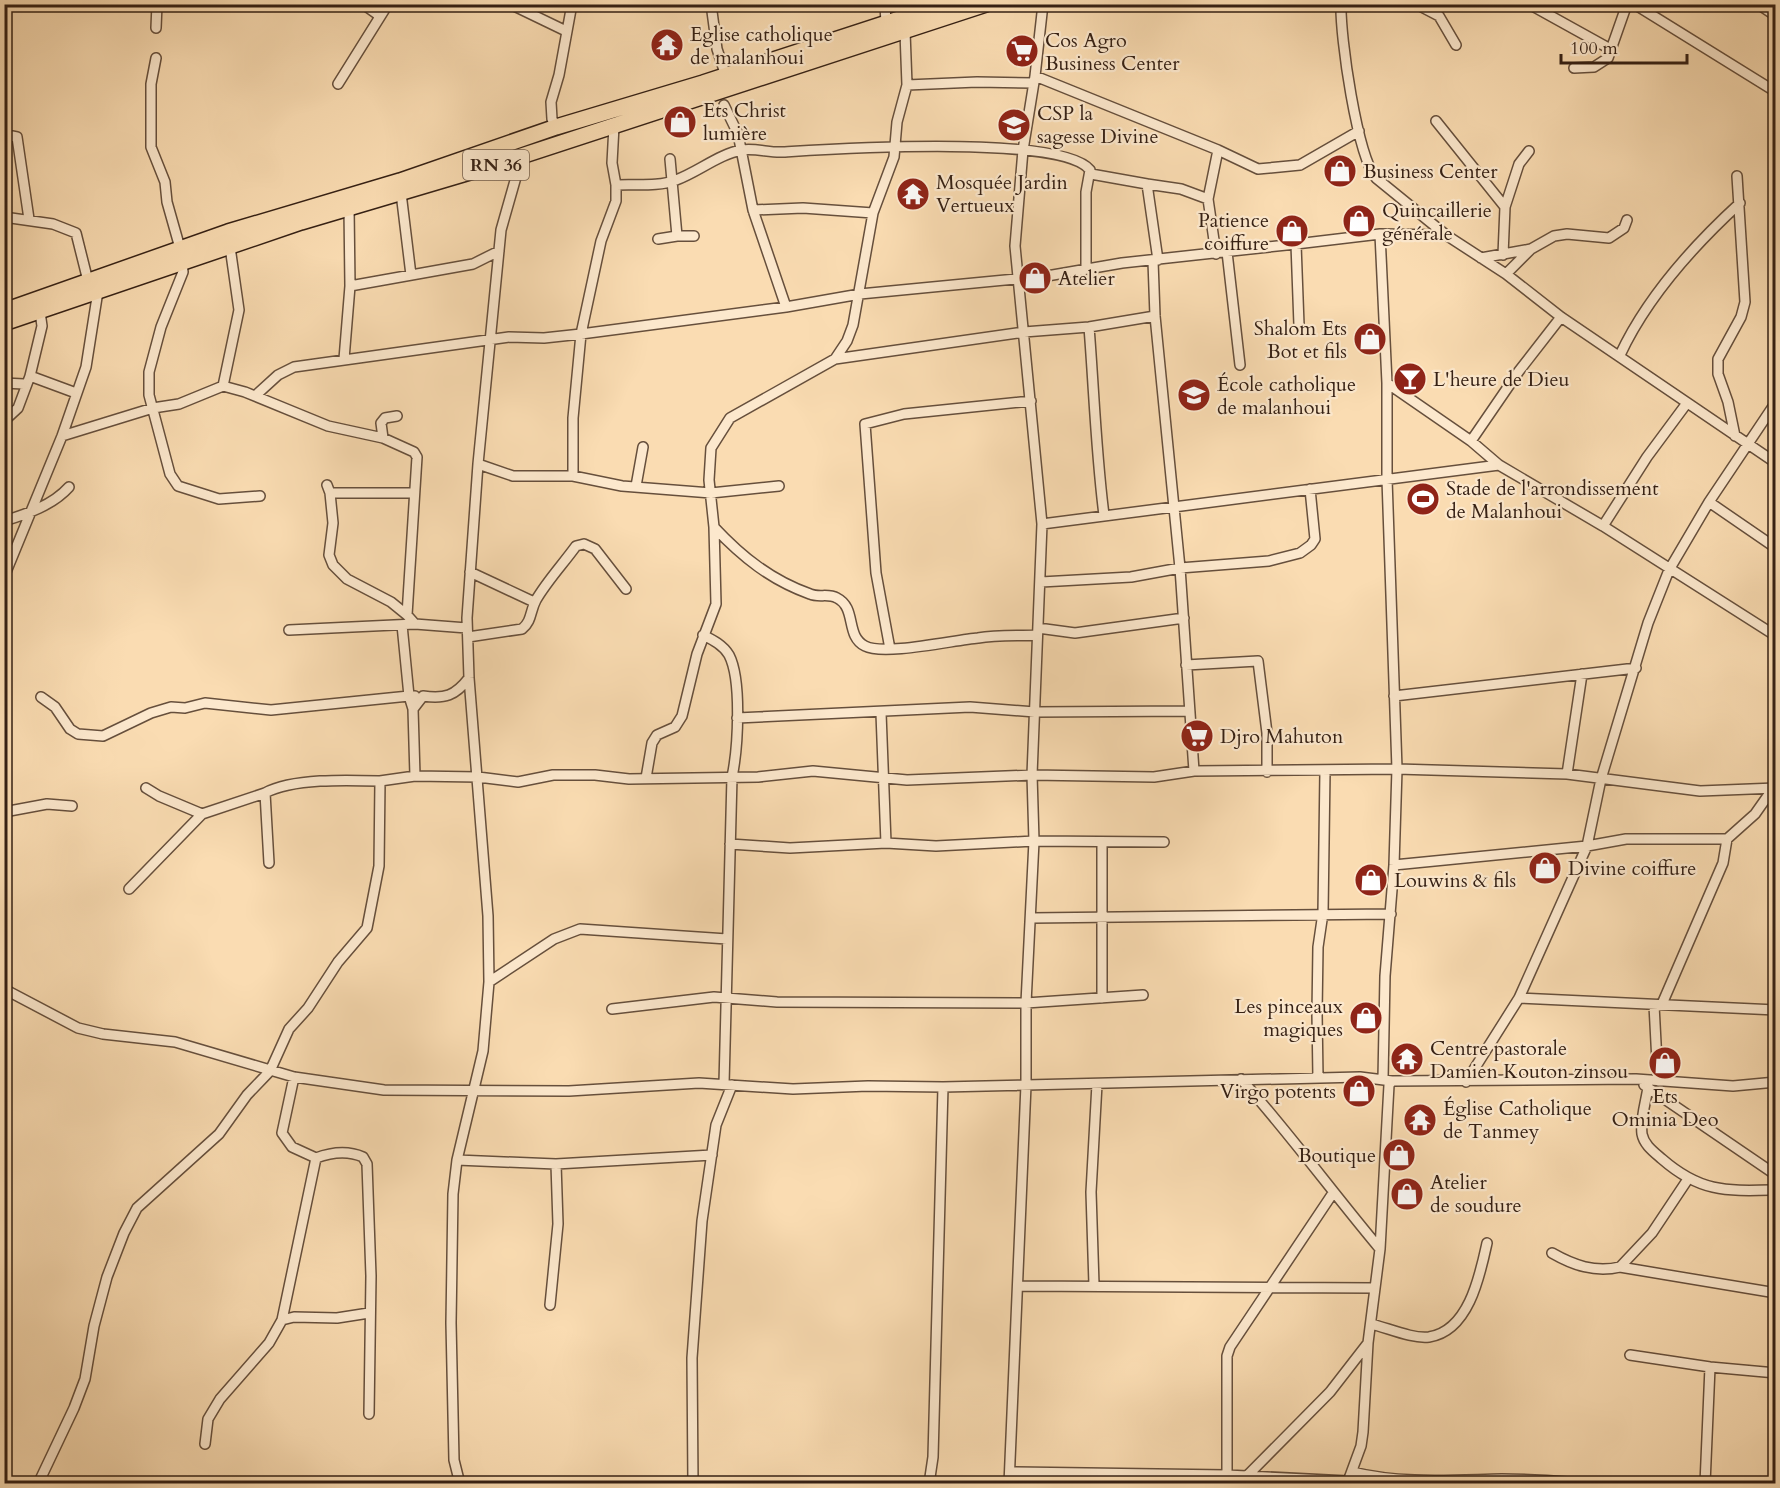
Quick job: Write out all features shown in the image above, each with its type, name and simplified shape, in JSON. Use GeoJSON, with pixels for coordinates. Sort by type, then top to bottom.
{"type":"FeatureCollection","features":[{"type":"Feature","properties":{"kind":"main road","name":"RN 36"},"geometry":{"type":"LineString","coordinates":[[4,323],[40,312],[180,248],[400,181],[556,127],[726,76],[945,4]]}},
{"type":"Feature","properties":{"kind":"main road","name":"RN 36"},"geometry":{"type":"LineString","coordinates":[[4,311],[182,263],[349,208],[522,156],[986,4]]}},
{"type":"Feature","properties":{"kind":"street"},"geometry":{"type":"LineString","coordinates":[[156,28],[157,4]]}},
{"type":"Feature","properties":{"kind":"street"},"geometry":{"type":"LineString","coordinates":[[363,4],[380,16]]}},
{"type":"Feature","properties":{"kind":"street"},"geometry":{"type":"LineString","coordinates":[[338,84],[388,4]]}},
{"type":"Feature","properties":{"kind":"street"},"geometry":{"type":"LineString","coordinates":[[510,4],[566,31]]}},
{"type":"Feature","properties":{"kind":"street"},"geometry":{"type":"LineString","coordinates":[[556,127],[550,110],[572,4]]}},
{"type":"Feature","properties":{"kind":"street"},"geometry":{"type":"LineString","coordinates":[[711,4],[717,49],[726,76]]}},
{"type":"Feature","properties":{"kind":"street"},"geometry":{"type":"LineString","coordinates":[[885,4],[886,24]]}},
{"type":"Feature","properties":{"kind":"street"},"geometry":{"type":"LineString","coordinates":[[1009,1484],[1019,1286],[1026,1086],[1026,1003],[1032,918],[1034,841],[1032,775],[1042,524],[1014,246],[1023,150],[1043,4]]}},
{"type":"Feature","properties":{"kind":"street"},"geometry":{"type":"LineString","coordinates":[[1341,4],[1346,55],[1359,131],[1372,173],[1446,235],[1506,274],[1561,317],[1776,463]]}},
{"type":"Feature","properties":{"kind":"street"},"geometry":{"type":"LineString","coordinates":[[1416,4],[1435,8],[1456,45]]}},
{"type":"Feature","properties":{"kind":"street"},"geometry":{"type":"LineString","coordinates":[[1529,4],[1612,50]]}},
{"type":"Feature","properties":{"kind":"street"},"geometry":{"type":"LineString","coordinates":[[1574,68],[1594,67],[1608,58],[1627,4]]}},
{"type":"Feature","properties":{"kind":"street"},"geometry":{"type":"LineString","coordinates":[[1634,4],[1776,92]]}},
{"type":"Feature","properties":{"kind":"street"},"geometry":{"type":"LineString","coordinates":[[1758,4],[1776,16]]}},
{"type":"Feature","properties":{"kind":"street"},"geometry":{"type":"LineString","coordinates":[[835,358],[853,325],[873,213],[895,146],[897,122],[907,85],[905,32]]}},
{"type":"Feature","properties":{"kind":"street"},"geometry":{"type":"LineString","coordinates":[[156,58],[151,84],[151,147],[165,182],[167,202],[180,248]]}},
{"type":"Feature","properties":{"kind":"street"},"geometry":{"type":"LineString","coordinates":[[907,85],[1034,79],[1218,150],[1258,169],[1288,168],[1311,160],[1359,131]]}},
{"type":"Feature","properties":{"kind":"street"},"geometry":{"type":"LineString","coordinates":[[724,105],[738,134],[753,210],[786,307]]}},
{"type":"Feature","properties":{"kind":"street"},"geometry":{"type":"LineString","coordinates":[[1436,121],[1505,207]]}},
{"type":"Feature","properties":{"kind":"street"},"geometry":{"type":"LineString","coordinates":[[573,476],[573,418],[581,334],[601,241],[616,201],[612,163],[614,126]]}},
{"type":"Feature","properties":{"kind":"street"},"geometry":{"type":"LineString","coordinates":[[4,140],[15,135],[17,137],[28,219]]}},
{"type":"Feature","properties":{"kind":"street"},"geometry":{"type":"LineString","coordinates":[[616,184],[674,181],[742,150],[780,152],[895,146],[1023,150],[1084,164],[1091,174],[1181,189],[1208,199]]}},
{"type":"Feature","properties":{"kind":"street"},"geometry":{"type":"LineString","coordinates":[[1216,254],[1208,199],[1218,150]]}},
{"type":"Feature","properties":{"kind":"street"},"geometry":{"type":"LineString","coordinates":[[1503,255],[1505,207],[1519,164],[1529,151]]}},
{"type":"Feature","properties":{"kind":"street"},"geometry":{"type":"LineString","coordinates":[[460,1484],[454,1460],[451,1323],[453,1194],[457,1160],[483,1051],[489,982],[489,916],[469,678],[470,572],[501,230],[522,156]]}},
{"type":"Feature","properties":{"kind":"street"},"geometry":{"type":"LineString","coordinates":[[670,159],[674,181],[677,236]]}},
{"type":"Feature","properties":{"kind":"street"},"geometry":{"type":"LineString","coordinates":[[1086,268],[1086,192],[1091,174]]}},
{"type":"Feature","properties":{"kind":"street"},"geometry":{"type":"LineString","coordinates":[[1734,436],[1728,402],[1717,366],[1744,309],[1737,176]]}},
{"type":"Feature","properties":{"kind":"street"},"geometry":{"type":"LineString","coordinates":[[1147,184],[1156,260],[1155,316],[1180,568],[1194,771]]}},
{"type":"Feature","properties":{"kind":"street"},"geometry":{"type":"LineString","coordinates":[[401,194],[411,275]]}},
{"type":"Feature","properties":{"kind":"street"},"geometry":{"type":"LineString","coordinates":[[1620,356],[1630,334],[1655,296],[1715,226],[1740,203]]}},
{"type":"Feature","properties":{"kind":"street"},"geometry":{"type":"LineString","coordinates":[[344,359],[350,286],[349,208]]}},
{"type":"Feature","properties":{"kind":"street"},"geometry":{"type":"LineString","coordinates":[[753,210],[803,208],[873,213]]}},
{"type":"Feature","properties":{"kind":"street"},"geometry":{"type":"LineString","coordinates":[[4,217],[28,219],[76,233],[93,286],[86,367],[62,436],[28,513],[4,577]]}},
{"type":"Feature","properties":{"kind":"street"},"geometry":{"type":"LineString","coordinates":[[1506,274],[1531,249],[1554,236],[1566,234],[1609,238],[1624,228],[1627,220]]}},
{"type":"Feature","properties":{"kind":"street"},"geometry":{"type":"LineString","coordinates":[[255,396],[285,370],[344,359],[491,339],[581,334],[786,307],[860,294],[1017,277],[1047,276],[1086,268],[1380,234],[1446,235]]}},
{"type":"Feature","properties":{"kind":"street"},"geometry":{"type":"LineString","coordinates":[[1349,1479],[1363,1432],[1368,1343],[1380,1249],[1389,1085],[1387,1080],[1385,976],[1394,865],[1396,769],[1387,479],[1387,383],[1380,234]]}},
{"type":"Feature","properties":{"kind":"street"},"geometry":{"type":"LineString","coordinates":[[658,239],[694,236]]}},
{"type":"Feature","properties":{"kind":"street"},"geometry":{"type":"LineString","coordinates":[[1296,244],[1299,325]]}},
{"type":"Feature","properties":{"kind":"street"},"geometry":{"type":"LineString","coordinates":[[223,386],[239,310],[230,247]]}},
{"type":"Feature","properties":{"kind":"street"},"geometry":{"type":"LineString","coordinates":[[1481,258],[1531,249]]}},
{"type":"Feature","properties":{"kind":"street"},"geometry":{"type":"LineString","coordinates":[[350,286],[473,264],[499,251]]}},
{"type":"Feature","properties":{"kind":"street"},"geometry":{"type":"LineString","coordinates":[[1227,252],[1240,365]]}},
{"type":"Feature","properties":{"kind":"street"},"geometry":{"type":"LineString","coordinates":[[182,263],[183,272],[161,327],[149,372],[149,395],[170,474],[178,486],[219,499],[260,496]]}},
{"type":"Feature","properties":{"kind":"street"},"geometry":{"type":"LineString","coordinates":[[4,421],[18,408],[42,326],[40,312]]}},
{"type":"Feature","properties":{"kind":"street"},"geometry":{"type":"LineString","coordinates":[[646,778],[652,743],[657,735],[675,727],[682,716],[703,635],[716,604],[711,448],[730,418],[835,358],[1024,332],[1089,327],[1155,316]]}},
{"type":"Feature","properties":{"kind":"street"},"geometry":{"type":"LineString","coordinates":[[1471,441],[1519,371],[1561,317]]}},
{"type":"Feature","properties":{"kind":"street"},"geometry":{"type":"LineString","coordinates":[[1089,327],[1098,465],[1104,515]]}},
{"type":"Feature","properties":{"kind":"street"},"geometry":{"type":"LineString","coordinates":[[4,383],[27,380],[76,393]]}},
{"type":"Feature","properties":{"kind":"street"},"geometry":{"type":"LineString","coordinates":[[1387,383],[1471,441],[1499,465],[1602,526],[1776,636]]}},
{"type":"Feature","properties":{"kind":"street"},"geometry":{"type":"LineString","coordinates":[[62,436],[153,408],[179,404],[223,386],[255,396],[328,426],[383,438],[414,452],[417,457],[407,615]]}},
{"type":"Feature","properties":{"kind":"street"},"geometry":{"type":"LineString","coordinates":[[890,649],[876,573],[865,424],[904,414],[1030,401]]}},
{"type":"Feature","properties":{"kind":"street"},"geometry":{"type":"LineString","coordinates":[[1466,1082],[1519,998],[1587,846],[1602,779],[1648,623],[1669,570],[1709,502],[1776,402]]}},
{"type":"Feature","properties":{"kind":"street"},"geometry":{"type":"LineString","coordinates":[[1602,526],[1647,457],[1687,403]]}},
{"type":"Feature","properties":{"kind":"street"},"geometry":{"type":"LineString","coordinates":[[383,438],[381,423],[385,418],[398,416]]}},
{"type":"Feature","properties":{"kind":"street"},"geometry":{"type":"LineString","coordinates":[[636,486],[643,447]]}},
{"type":"Feature","properties":{"kind":"street"},"geometry":{"type":"LineString","coordinates":[[478,464],[513,476],[573,476],[609,484],[711,494],[779,486]]}},
{"type":"Feature","properties":{"kind":"street"},"geometry":{"type":"LineString","coordinates":[[1042,524],[1499,465]]}},
{"type":"Feature","properties":{"kind":"street"},"geometry":{"type":"LineString","coordinates":[[4,521],[28,513],[62,495],[69,487]]}},
{"type":"Feature","properties":{"kind":"street"},"geometry":{"type":"LineString","coordinates":[[414,493],[328,489],[333,523],[329,555],[333,564],[347,579],[392,602],[415,624]]}},
{"type":"Feature","properties":{"kind":"street"},"geometry":{"type":"LineString","coordinates":[[1041,582],[1131,577],[1180,568],[1285,558],[1308,549],[1315,539],[1310,489]]}},
{"type":"Feature","properties":{"kind":"street"},"geometry":{"type":"LineString","coordinates":[[1709,502],[1776,548]]}},
{"type":"Feature","properties":{"kind":"street"},"geometry":{"type":"LineString","coordinates":[[714,527],[739,553],[766,573],[814,596],[826,595],[841,601],[847,606],[853,633],[858,640],[877,650],[1038,631],[1075,633],[1184,618]]}},
{"type":"Feature","properties":{"kind":"street"},"geometry":{"type":"LineString","coordinates":[[289,630],[415,624],[468,632],[522,629],[529,624],[534,602],[576,546],[584,544],[595,549],[626,589]]}},
{"type":"Feature","properties":{"kind":"street"},"geometry":{"type":"LineString","coordinates":[[470,572],[534,602]]}},
{"type":"Feature","properties":{"kind":"street"},"geometry":{"type":"LineString","coordinates":[[402,625],[409,696],[413,709],[415,776]]}},
{"type":"Feature","properties":{"kind":"street"},"geometry":{"type":"LineString","coordinates":[[693,1484],[694,1304],[702,1221],[712,1155],[719,1113],[728,1085],[727,939],[732,777],[737,748],[734,669],[728,653],[718,643],[703,635]]}},
{"type":"Feature","properties":{"kind":"street"},"geometry":{"type":"LineString","coordinates":[[1186,665],[1258,661],[1267,733],[1267,772]]}},
{"type":"Feature","properties":{"kind":"street"},"geometry":{"type":"LineString","coordinates":[[1394,696],[1636,668]]}},
{"type":"Feature","properties":{"kind":"street"},"geometry":{"type":"LineString","coordinates":[[1567,774],[1582,674]]}},
{"type":"Feature","properties":{"kind":"street"},"geometry":{"type":"LineString","coordinates":[[41,697],[55,707],[70,729],[78,734],[103,736],[150,713],[171,707],[185,708],[205,703],[271,710],[409,696],[440,699],[458,691],[469,678]]}},
{"type":"Feature","properties":{"kind":"street"},"geometry":{"type":"LineString","coordinates":[[413,709],[423,696]]}},
{"type":"Feature","properties":{"kind":"street"},"geometry":{"type":"LineString","coordinates":[[737,718],[970,707],[1035,712],[1190,711]]}},
{"type":"Feature","properties":{"kind":"street"},"geometry":{"type":"LineString","coordinates":[[881,712],[886,843]]}},
{"type":"Feature","properties":{"kind":"street"},"geometry":{"type":"LineString","coordinates":[[129,889],[201,814],[273,789],[309,783],[351,780],[380,781],[415,776],[478,777],[518,782],[553,775],[646,778],[732,777],[783,776],[813,771],[885,776],[907,780],[1032,775],[1154,777],[1194,771],[1396,769],[1567,774],[1700,791],[1774,788]]}},
{"type":"Feature","properties":{"kind":"street"},"geometry":{"type":"LineString","coordinates":[[1318,1078],[1318,947],[1323,913],[1325,771]]}},
{"type":"Feature","properties":{"kind":"street"},"geometry":{"type":"LineString","coordinates":[[38,1484],[85,1379],[94,1326],[107,1277],[124,1233],[137,1208],[219,1134],[247,1095],[270,1071],[289,1029],[308,1008],[338,962],[368,928],[379,866],[380,781]]}},
{"type":"Feature","properties":{"kind":"street"},"geometry":{"type":"LineString","coordinates":[[146,788],[201,814]]}},
{"type":"Feature","properties":{"kind":"street"},"geometry":{"type":"LineString","coordinates":[[1658,1081],[1658,1004],[1723,863],[1727,839],[1733,831],[1755,814],[1774,788]]}},
{"type":"Feature","properties":{"kind":"street"},"geometry":{"type":"LineString","coordinates":[[265,793],[269,863]]}},
{"type":"Feature","properties":{"kind":"street"},"geometry":{"type":"LineString","coordinates":[[4,812],[47,804],[72,806]]}},
{"type":"Feature","properties":{"kind":"street"},"geometry":{"type":"LineString","coordinates":[[1394,865],[1587,846],[1626,839],[1727,839]]}},
{"type":"Feature","properties":{"kind":"street"},"geometry":{"type":"LineString","coordinates":[[730,844],[790,848],[886,843],[936,846],[1034,841],[1164,842]]}},
{"type":"Feature","properties":{"kind":"street"},"geometry":{"type":"LineString","coordinates":[[1102,842],[1102,998]]}},
{"type":"Feature","properties":{"kind":"street"},"geometry":{"type":"LineString","coordinates":[[1032,918],[1391,914]]}},
{"type":"Feature","properties":{"kind":"street"},"geometry":{"type":"LineString","coordinates":[[489,982],[554,939],[580,929],[727,939]]}},
{"type":"Feature","properties":{"kind":"street"},"geometry":{"type":"LineString","coordinates":[[4,989],[78,1028],[198,1047],[294,1077],[384,1090],[591,1091],[699,1083],[793,1089],[1026,1086],[1171,1079],[1318,1078],[1466,1082],[1636,1079],[1733,1086],[1776,1082]]}},
{"type":"Feature","properties":{"kind":"street"},"geometry":{"type":"LineString","coordinates":[[612,1009],[728,997],[777,1002],[1026,1003],[1143,995]]}},
{"type":"Feature","properties":{"kind":"street"},"geometry":{"type":"LineString","coordinates":[[1519,998],[1776,1010]]}},
{"type":"Feature","properties":{"kind":"street"},"geometry":{"type":"LineString","coordinates":[[294,1077],[282,1133],[292,1147],[316,1158],[330,1153],[354,1153],[363,1156],[367,1164],[369,1414]]}},
{"type":"Feature","properties":{"kind":"street"},"geometry":{"type":"LineString","coordinates":[[1241,1079],[1292,1136],[1333,1193],[1380,1249]]}},
{"type":"Feature","properties":{"kind":"street"},"geometry":{"type":"LineString","coordinates":[[1636,1079],[1776,1174]]}},
{"type":"Feature","properties":{"kind":"street"},"geometry":{"type":"LineString","coordinates":[[1094,1285],[1091,1192],[1097,1084]]}},
{"type":"Feature","properties":{"kind":"street"},"geometry":{"type":"LineString","coordinates":[[929,1484],[933,1457],[943,1087]]}},
{"type":"Feature","properties":{"kind":"street"},"geometry":{"type":"LineString","coordinates":[[1648,1087],[1642,1123],[1644,1139],[1654,1152],[1688,1179],[1722,1191],[1776,1190]]}},
{"type":"Feature","properties":{"kind":"street"},"geometry":{"type":"LineString","coordinates":[[457,1160],[556,1164],[712,1155]]}},
{"type":"Feature","properties":{"kind":"street"},"geometry":{"type":"LineString","coordinates":[[205,1444],[208,1419],[220,1399],[269,1343],[282,1320],[316,1158]]}},
{"type":"Feature","properties":{"kind":"street"},"geometry":{"type":"LineString","coordinates":[[550,1305],[558,1224],[556,1164]]}},
{"type":"Feature","properties":{"kind":"street"},"geometry":{"type":"LineString","coordinates":[[1620,1267],[1652,1233],[1688,1179]]}},
{"type":"Feature","properties":{"kind":"street"},"geometry":{"type":"LineString","coordinates":[[1227,1475],[1227,1356],[1234,1340],[1333,1193]]}},
{"type":"Feature","properties":{"kind":"street"},"geometry":{"type":"LineString","coordinates":[[1371,1324],[1426,1337],[1447,1329],[1460,1317],[1469,1302],[1487,1244]]}},
{"type":"Feature","properties":{"kind":"street"},"geometry":{"type":"LineString","coordinates":[[1552,1252],[1569,1262],[1596,1269],[1620,1267],[1776,1293]]}},
{"type":"Feature","properties":{"kind":"street"},"geometry":{"type":"LineString","coordinates":[[1019,1286],[1375,1288]]}},
{"type":"Feature","properties":{"kind":"street"},"geometry":{"type":"LineString","coordinates":[[282,1320],[294,1317],[337,1318],[369,1312]]}},
{"type":"Feature","properties":{"kind":"street"},"geometry":{"type":"LineString","coordinates":[[1243,1480],[1330,1392],[1368,1343]]}},
{"type":"Feature","properties":{"kind":"street"},"geometry":{"type":"LineString","coordinates":[[1630,1355],[1710,1367],[1776,1373]]}},
{"type":"Feature","properties":{"kind":"street"},"geometry":{"type":"LineString","coordinates":[[1705,1484],[1709,1451],[1710,1367]]}},
{"type":"Feature","properties":{"kind":"street"},"geometry":{"type":"LineString","coordinates":[[1010,1472],[1227,1475],[1243,1480],[1382,1479],[1463,1482],[1502,1479],[1598,1484]]}},
{"type":"Feature","properties":{"kind":"place","name":"Eglise catholique de malanhoui"},"geometry":{"type":"Point","coordinates":[667,45]}},
{"type":"Feature","properties":{"kind":"place","name":"Cos Agro Business Center"},"geometry":{"type":"Point","coordinates":[1022,51]}},
{"type":"Feature","properties":{"kind":"place","name":"Ets Christ lumière"},"geometry":{"type":"Point","coordinates":[680,122]}},
{"type":"Feature","properties":{"kind":"place","name":"CSP la sagesse Divine"},"geometry":{"type":"Point","coordinates":[1014,125]}},
{"type":"Feature","properties":{"kind":"place","name":"Business Center"},"geometry":{"type":"Point","coordinates":[1340,171]}},
{"type":"Feature","properties":{"kind":"place","name":"Mosquée Jardin Vertueux"},"geometry":{"type":"Point","coordinates":[913,194]}},
{"type":"Feature","properties":{"kind":"place","name":"Quincaillerie générale"},"geometry":{"type":"Point","coordinates":[1359,221]}},
{"type":"Feature","properties":{"kind":"place","name":"Patience coiffure"},"geometry":{"type":"Point","coordinates":[1292,231]}},
{"type":"Feature","properties":{"kind":"place","name":"Atelier"},"geometry":{"type":"Point","coordinates":[1035,278]}},
{"type":"Feature","properties":{"kind":"place","name":"Shalom Ets Bot et fils"},"geometry":{"type":"Point","coordinates":[1370,339]}},
{"type":"Feature","properties":{"kind":"place","name":"L'heure de Dieu"},"geometry":{"type":"Point","coordinates":[1410,379]}},
{"type":"Feature","properties":{"kind":"place","name":"École catholique de malanhoui"},"geometry":{"type":"Point","coordinates":[1194,395]}},
{"type":"Feature","properties":{"kind":"place","name":"Stade de l'arrondissement de Malanhoui"},"geometry":{"type":"Point","coordinates":[1423,499]}},
{"type":"Feature","properties":{"kind":"place","name":"Djro Mahuton"},"geometry":{"type":"Point","coordinates":[1197,736]}},
{"type":"Feature","properties":{"kind":"place","name":"Divine coiffure"},"geometry":{"type":"Point","coordinates":[1545,868]}},
{"type":"Feature","properties":{"kind":"place","name":"Louwins & fils"},"geometry":{"type":"Point","coordinates":[1371,880]}},
{"type":"Feature","properties":{"kind":"place","name":"Les pinceaux magiques"},"geometry":{"type":"Point","coordinates":[1366,1018]}},
{"type":"Feature","properties":{"kind":"place","name":"Centre pastorale Damien Kouton zinsou"},"geometry":{"type":"Point","coordinates":[1407,1059]}},
{"type":"Feature","properties":{"kind":"place","name":"Ets Ominia Deo"},"geometry":{"type":"Point","coordinates":[1665,1063]}},
{"type":"Feature","properties":{"kind":"place","name":"Virgo potents"},"geometry":{"type":"Point","coordinates":[1359,1091]}},
{"type":"Feature","properties":{"kind":"place","name":"Église Catholique de Tanmey"},"geometry":{"type":"Point","coordinates":[1420,1120]}},
{"type":"Feature","properties":{"kind":"place","name":"Boutique"},"geometry":{"type":"Point","coordinates":[1399,1155]}},
{"type":"Feature","properties":{"kind":"place","name":"Atelier de soudure"},"geometry":{"type":"Point","coordinates":[1407,1194]}}]}
